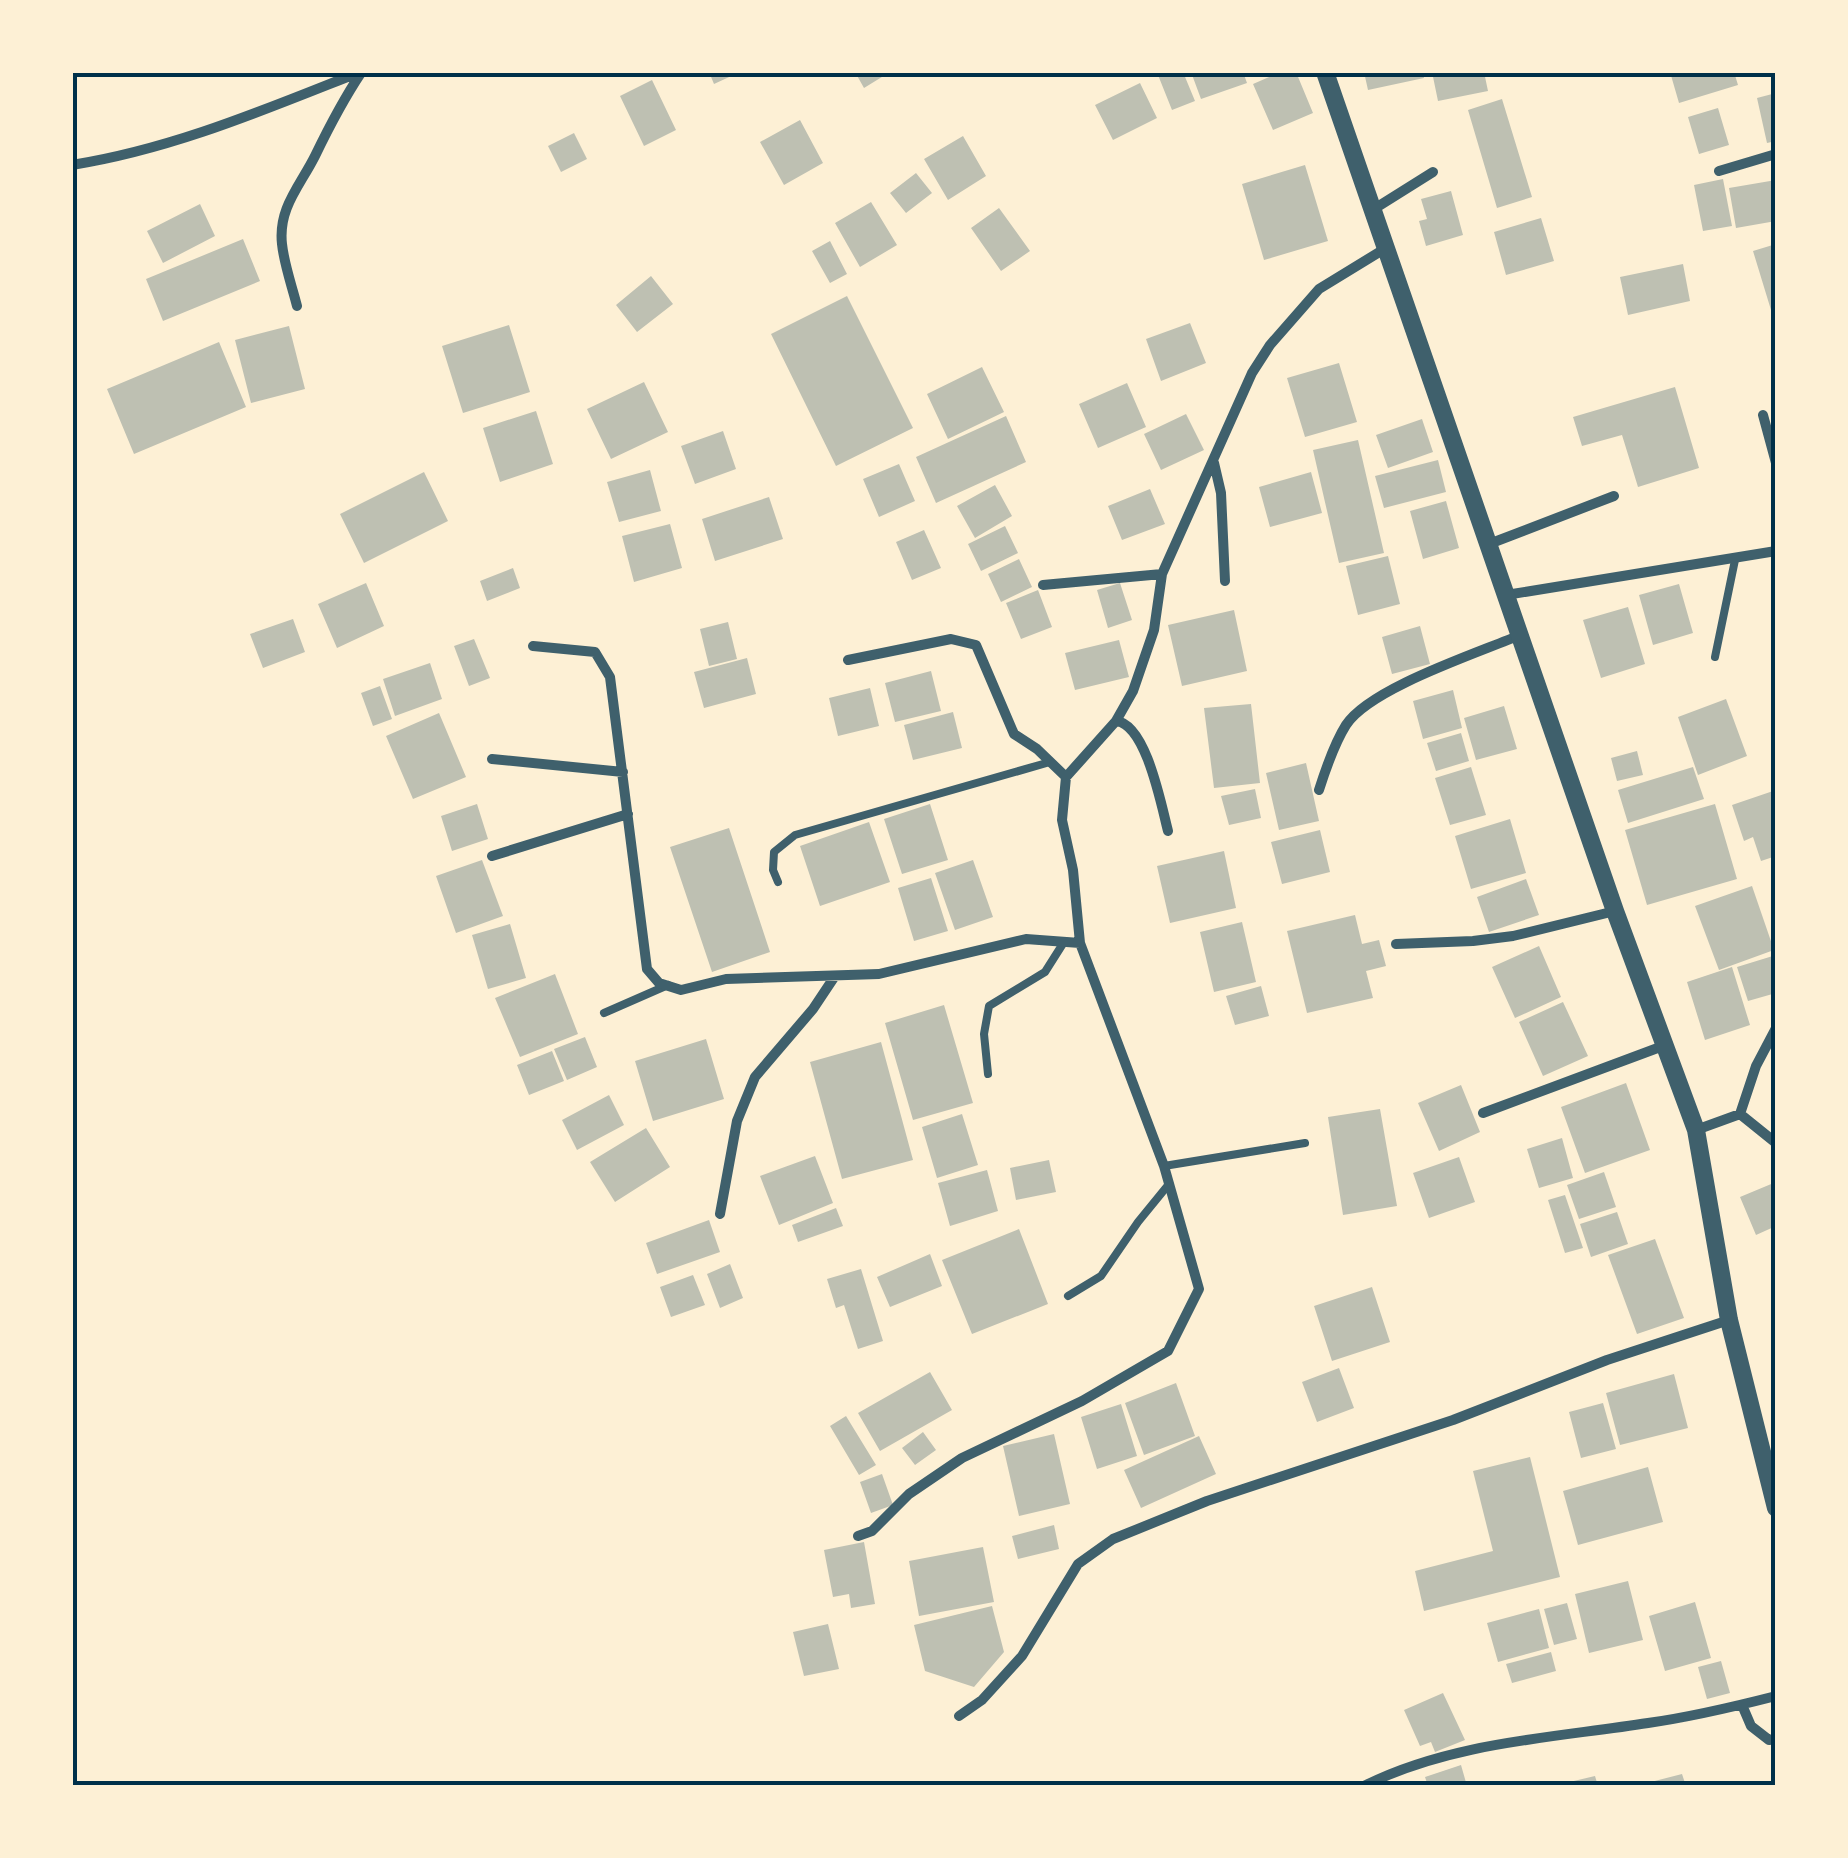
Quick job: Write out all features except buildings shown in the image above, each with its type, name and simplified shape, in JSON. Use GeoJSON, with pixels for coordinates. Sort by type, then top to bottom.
{"type":"FeatureCollection","features":[{"type":"Feature","properties":{"kind":"street"},"geometry":{"type":"LineString","coordinates":[[72,165],[127,156],[211,130],[361,72]]}},
{"type":"Feature","properties":{"kind":"street"},"geometry":{"type":"LineString","coordinates":[[297,306],[282,244],[283,219],[292,192],[361,72]]}},
{"type":"Feature","properties":{"kind":"street"},"geometry":{"type":"LineString","coordinates":[[1326,72],[1614,911],[1696,1130],[1729,1320],[1776,1508]]}},
{"type":"Feature","properties":{"kind":"street"},"geometry":{"type":"LineString","coordinates":[[1719,171],[1776,154]]}},
{"type":"Feature","properties":{"kind":"street"},"geometry":{"type":"LineString","coordinates":[[1374,209],[1434,172]]}},
{"type":"Feature","properties":{"kind":"street"},"geometry":{"type":"LineString","coordinates":[[858,1536],[872,1531],[909,1494],[962,1458],[1082,1401],[1168,1351],[1198,1289],[1164,1166],[1080,943],[1073,870],[1062,820],[1066,777],[1116,721],[1133,691],[1154,630],[1162,574],[1252,374],[1270,344],[1318,288],[1387,248]]}},
{"type":"Feature","properties":{"kind":"street"},"geometry":{"type":"LineString","coordinates":[[1763,415],[1776,463]]}},
{"type":"Feature","properties":{"kind":"street"},"geometry":{"type":"LineString","coordinates":[[1213,463],[1221,492],[1225,582]]}},
{"type":"Feature","properties":{"kind":"street"},"geometry":{"type":"LineString","coordinates":[[1489,544],[1614,496]]}},
{"type":"Feature","properties":{"kind":"street"},"geometry":{"type":"LineString","coordinates":[[1506,594],[1776,551]]}},
{"type":"Feature","properties":{"kind":"street"},"geometry":{"type":"LineString","coordinates":[[1043,585],[1162,574]]}},
{"type":"Feature","properties":{"kind":"street"},"geometry":{"type":"LineString","coordinates":[[1320,790],[1348,722],[1385,692],[1520,635]]}},
{"type":"Feature","properties":{"kind":"street"},"geometry":{"type":"LineString","coordinates":[[848,660],[950,640],[976,645],[1014,734],[1066,777]]}},
{"type":"Feature","properties":{"kind":"street"},"geometry":{"type":"LineString","coordinates":[[534,646],[594,652],[610,677],[648,969],[659,982],[681,990],[726,979],[879,974],[1026,939],[1080,943]]}},
{"type":"Feature","properties":{"kind":"street"},"geometry":{"type":"LineString","coordinates":[[1116,721],[1126,722],[1134,729],[1154,778],[1168,831]]}},
{"type":"Feature","properties":{"kind":"street"},"geometry":{"type":"LineString","coordinates":[[492,759],[623,772]]}},
{"type":"Feature","properties":{"kind":"street"},"geometry":{"type":"LineString","coordinates":[[492,856],[628,814]]}},
{"type":"Feature","properties":{"kind":"street"},"geometry":{"type":"LineString","coordinates":[[1396,944],[1473,942],[1614,911]]}},
{"type":"Feature","properties":{"kind":"street"},"geometry":{"type":"LineString","coordinates":[[720,1214],[737,1121],[755,1078],[813,1009],[834,976]]}},
{"type":"Feature","properties":{"kind":"street"},"geometry":{"type":"LineString","coordinates":[[1740,1114],[1756,1066],[1776,1028]]}},
{"type":"Feature","properties":{"kind":"street"},"geometry":{"type":"LineString","coordinates":[[1483,1113],[1662,1046]]}},
{"type":"Feature","properties":{"kind":"street"},"geometry":{"type":"LineString","coordinates":[[1696,1130],[1740,1114]]}},
{"type":"Feature","properties":{"kind":"street"},"geometry":{"type":"LineString","coordinates":[[1740,1114],[1776,1143]]}},
{"type":"Feature","properties":{"kind":"street"},"geometry":{"type":"LineString","coordinates":[[959,1716],[982,1700],[1022,1656],[1078,1564],[1113,1538],[1207,1501],[1453,1420],[1607,1360],[1729,1320]]}},
{"type":"Feature","properties":{"kind":"street"},"geometry":{"type":"LineString","coordinates":[[1364,1786],[1398,1768],[1502,1743],[1652,1723],[1776,1696]]}},
{"type":"Feature","properties":{"kind":"street"},"geometry":{"type":"LineString","coordinates":[[1742,1705],[1751,1726],[1769,1740],[1776,1738]]}},
{"type":"Feature","properties":{"kind":"lane"},"geometry":{"type":"LineString","coordinates":[[1714,657],[1735,560]]}},
{"type":"Feature","properties":{"kind":"lane"},"geometry":{"type":"LineString","coordinates":[[778,882],[773,870],[774,852],[795,835],[1050,762]]}},
{"type":"Feature","properties":{"kind":"lane"},"geometry":{"type":"LineString","coordinates":[[988,1074],[984,1034],[989,1006],[1045,972],[1064,942]]}},
{"type":"Feature","properties":{"kind":"lane"},"geometry":{"type":"LineString","coordinates":[[604,1014],[668,986]]}},
{"type":"Feature","properties":{"kind":"lane"},"geometry":{"type":"LineString","coordinates":[[1164,1166],[1306,1143]]}},
{"type":"Feature","properties":{"kind":"lane"},"geometry":{"type":"LineString","coordinates":[[1068,1296],[1101,1276],[1169,1184]]}}]}
